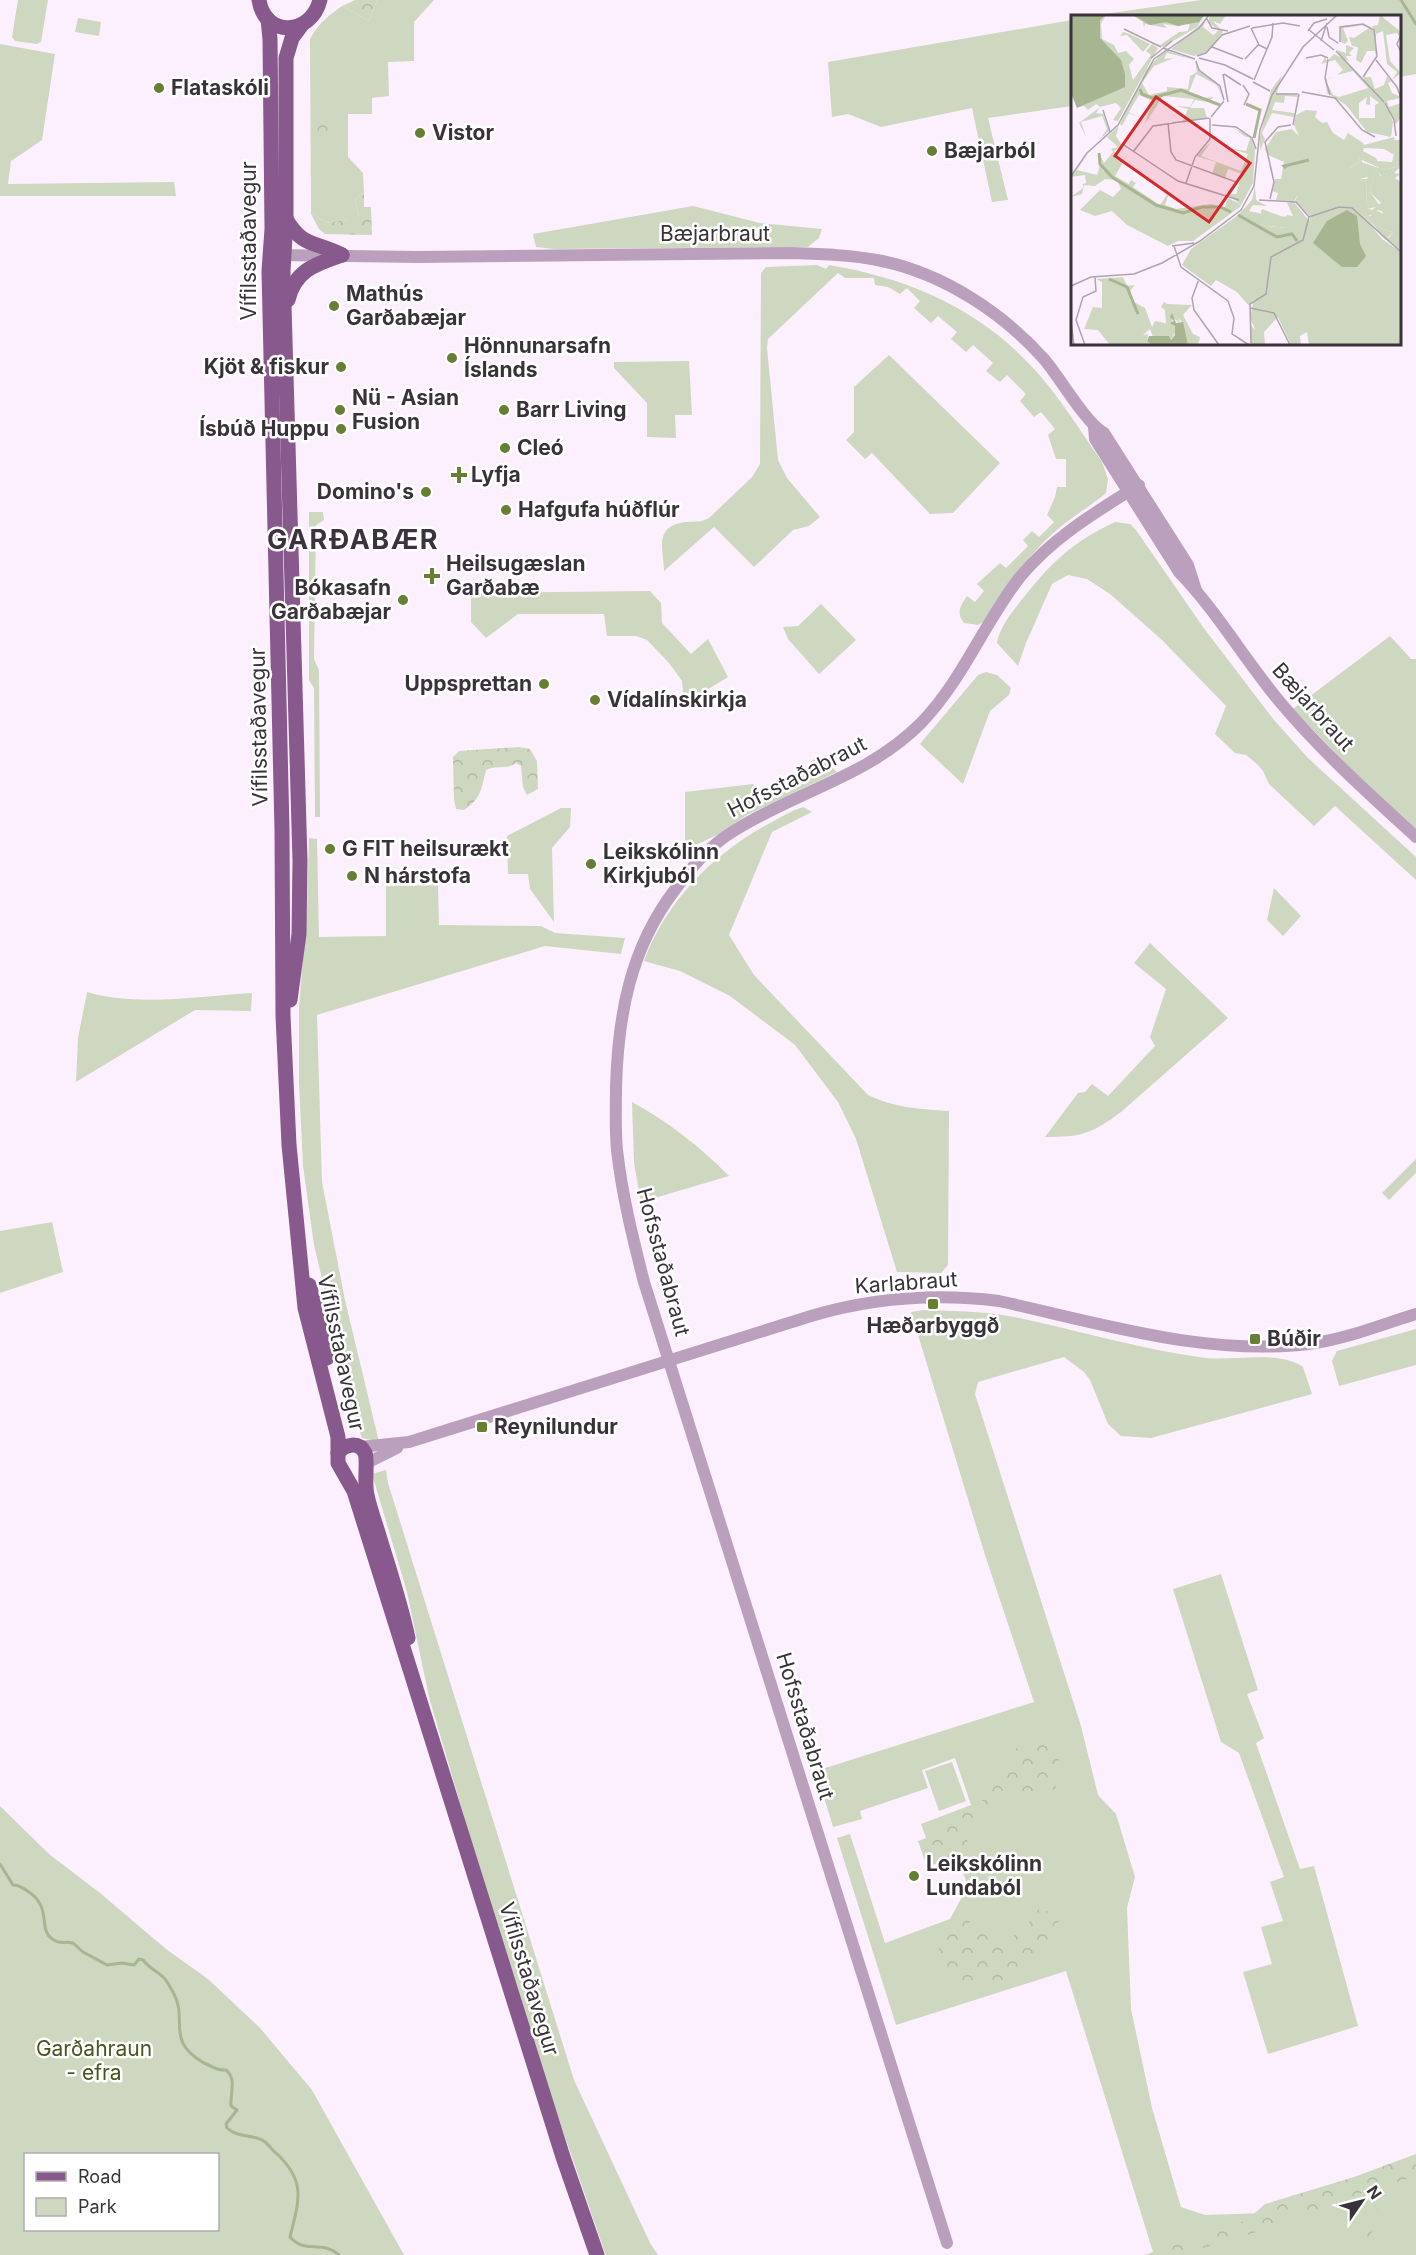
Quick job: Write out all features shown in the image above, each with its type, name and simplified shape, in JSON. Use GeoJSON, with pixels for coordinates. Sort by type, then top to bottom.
{"type":"FeatureCollection","features":[{"type":"Feature","properties":{"kind":"main road","name":"Vífilsstaðavegur"},"geometry":{"type":"LineString","coordinates":[[259,0],[263,13],[268,19],[270,39],[272,229],[285,312],[300,861],[299,934],[284,1038]]}},
{"type":"Feature","properties":{"kind":"main road","name":"Vífilsstaðavegur"},"geometry":{"type":"LineString","coordinates":[[320,0],[313,17],[291,38],[286,58],[286,219],[277,255],[269,271],[282,830],[284,1038],[289,1145],[305,1308],[338,1437],[338,1463],[354,1491],[392,1616],[426,1714],[543,2093],[597,2255]]}},
{"type":"Feature","properties":{"kind":"main road"},"geometry":{"type":"LineString","coordinates":[[268,19],[283,27],[301,26]]}},
{"type":"Feature","properties":{"kind":"main road"},"geometry":{"type":"LineString","coordinates":[[286,219],[301,240],[342,255]]}},
{"type":"Feature","properties":{"kind":"main road"},"geometry":{"type":"LineString","coordinates":[[285,312],[293,285],[302,273],[314,264],[342,255]]}},
{"type":"Feature","properties":{"kind":"main road","name":"Vífilsstaðavegur"},"geometry":{"type":"LineString","coordinates":[[301,1262],[315,1305],[346,1430],[366,1455],[367,1496],[402,1611],[426,1714]]}},
{"type":"Feature","properties":{"kind":"main road","name":"Vífilsstaðavegur"},"geometry":{"type":"LineString","coordinates":[[338,1453],[345,1446],[359,1447]]}},
{"type":"Feature","properties":{"kind":"main road"},"geometry":{"type":"LineString","coordinates":[[344,1471],[353,1474],[362,1469],[365,1464]]}},
{"type":"Feature","properties":{"kind":"street","name":"Bæjarbraut"},"geometry":{"type":"LineString","coordinates":[[277,255],[408,257],[791,253],[882,261],[919,272],[991,310],[1036,350],[1066,387],[1094,427],[1095,439],[1134,489],[1179,572],[1196,590],[1253,669],[1304,730],[1361,787],[1416,837]]}},
{"type":"Feature","properties":{"kind":"street","name":"Hofsstaðabraut"},"geometry":{"type":"LineString","coordinates":[[947,2243],[636,1251],[617,1149],[616,1096],[619,1030],[633,966],[652,922],[699,859],[731,833],[864,766],[899,743],[931,711],[959,673],[1008,595],[1033,562],[1064,534],[1134,489]]}},
{"type":"Feature","properties":{"kind":"street","name":"Karlabraut"},"geometry":{"type":"LineString","coordinates":[[365,1464],[409,1442],[831,1310],[872,1301],[934,1297],[999,1301],[1184,1341],[1228,1346],[1312,1344],[1335,1340],[1416,1314]]}},
{"type":"Feature","properties":{"kind":"street","name":"Karlabraut"},"geometry":{"type":"LineString","coordinates":[[359,1447],[409,1442]]}},
{"type":"Feature","properties":{"kind":"green space"},"geometry":{"type":"Polygon","coordinates":[[[18,0],[48,0],[41,42],[37,44],[15,41],[12,37],[18,0]]]}},
{"type":"Feature","properties":{"kind":"green space"},"geometry":{"type":"Polygon","coordinates":[[[355,0],[377,0],[369,21],[342,6],[355,0]]]}},
{"type":"Feature","properties":{"kind":"green space"},"geometry":{"type":"Polygon","coordinates":[[[377,0],[434,0],[414,22],[414,61],[388,62],[389,96],[372,98],[372,114],[348,114],[348,157],[363,173],[364,193],[355,199],[359,217],[328,223],[311,214],[310,39],[316,29],[342,6],[369,21],[377,0]]]}},
{"type":"Feature","properties":{"kind":"green space"},"geometry":{"type":"Polygon","coordinates":[[[1201,0],[1416,0],[1416,74],[1401,77],[1401,15],[1098,15],[1201,0]]]}},
{"type":"Feature","properties":{"kind":"green space"},"geometry":{"type":"Polygon","coordinates":[[[78,18],[101,22],[99,36],[75,32],[78,18]]]}},
{"type":"Feature","properties":{"kind":"green space"},"geometry":{"type":"Polygon","coordinates":[[[1071,20],[1071,106],[988,118],[1008,200],[992,202],[972,108],[881,127],[848,114],[832,117],[828,62],[1071,20]]]}},
{"type":"Feature","properties":{"kind":"green space"},"geometry":{"type":"Polygon","coordinates":[[[0,44],[55,54],[42,140],[11,161],[8,184],[174,182],[176,196],[0,196],[0,44]]]}},
{"type":"Feature","properties":{"kind":"green space"},"geometry":{"type":"Polygon","coordinates":[[[323,123],[332,126],[332,133],[326,143],[319,145],[316,126],[323,123]]]}},
{"type":"Feature","properties":{"kind":"green space"},"geometry":{"type":"Polygon","coordinates":[[[364,193],[364,207],[371,207],[372,235],[325,234],[319,229],[311,214],[328,223],[356,219],[359,216],[355,199],[364,193]]]}},
{"type":"Feature","properties":{"kind":"green space"},"geometry":{"type":"Polygon","coordinates":[[[693,206],[760,223],[822,229],[819,238],[808,247],[554,249],[536,247],[533,234],[693,206]]]}},
{"type":"Feature","properties":{"kind":"green space"},"geometry":{"type":"Polygon","coordinates":[[[817,265],[826,269],[829,265],[887,278],[941,299],[990,329],[1034,369],[1102,462],[1108,479],[1106,493],[1064,524],[1036,550],[983,622],[978,625],[964,623],[960,613],[962,603],[967,596],[975,602],[984,591],[977,584],[1000,563],[1006,568],[1028,546],[1023,540],[1032,531],[1039,537],[1054,522],[1047,515],[1057,487],[1066,487],[1066,459],[1056,459],[1048,435],[1055,429],[1041,412],[1034,417],[1020,401],[1026,394],[1007,375],[1000,382],[986,371],[993,363],[973,345],[966,352],[951,339],[957,332],[938,316],[931,323],[914,308],[920,301],[907,288],[900,294],[888,287],[875,285],[874,278],[845,278],[838,273],[768,339],[778,460],[787,478],[820,517],[809,526],[793,530],[754,567],[714,527],[664,571],[662,546],[665,533],[669,528],[676,524],[709,518],[752,477],[760,464],[761,273],[766,267],[817,265]]]}},
{"type":"Feature","properties":{"kind":"green space"},"geometry":{"type":"Polygon","coordinates":[[[889,355],[1000,463],[953,513],[930,514],[872,453],[865,459],[846,440],[854,432],[854,387],[889,355]]]}},
{"type":"Feature","properties":{"kind":"green space"},"geometry":{"type":"Polygon","coordinates":[[[689,361],[692,415],[675,415],[676,438],[647,437],[647,403],[614,368],[614,362],[689,361]]]}},
{"type":"Feature","properties":{"kind":"green space"},"geometry":{"type":"Polygon","coordinates":[[[309,512],[323,512],[324,520],[316,525],[314,659],[319,670],[320,817],[315,817],[314,688],[309,680],[309,512]]]}},
{"type":"Feature","properties":{"kind":"green space"},"geometry":{"type":"Polygon","coordinates":[[[1115,522],[1130,524],[1136,530],[1203,627],[1274,720],[1308,758],[1416,857],[1416,880],[1335,806],[1314,826],[1269,784],[1257,764],[1246,755],[1235,753],[1215,734],[1226,706],[1162,640],[1110,594],[1087,579],[1068,575],[1052,584],[1018,666],[997,643],[1009,616],[1051,566],[1085,538],[1115,522]]]}},
{"type":"Feature","properties":{"kind":"green space"},"geometry":{"type":"Polygon","coordinates":[[[650,591],[661,603],[662,623],[691,654],[708,639],[728,677],[684,704],[682,681],[669,663],[647,640],[636,636],[607,636],[604,614],[518,614],[486,638],[471,622],[471,593],[650,591]]]}},
{"type":"Feature","properties":{"kind":"green space"},"geometry":{"type":"Polygon","coordinates":[[[821,604],[856,640],[819,674],[788,639],[783,627],[798,626],[821,604]]]}},
{"type":"Feature","properties":{"kind":"green space"},"geometry":{"type":"Polygon","coordinates":[[[1390,636],[1411,659],[1416,659],[1416,831],[1380,799],[1293,709],[1390,636]]]}},
{"type":"Feature","properties":{"kind":"green space"},"geometry":{"type":"Polygon","coordinates":[[[986,672],[997,675],[1011,688],[1009,695],[990,711],[963,784],[920,744],[978,675],[986,672]]]}},
{"type":"Feature","properties":{"kind":"green space"},"geometry":{"type":"Polygon","coordinates":[[[519,747],[530,749],[537,761],[538,789],[527,795],[523,787],[521,766],[516,763],[490,769],[486,770],[480,793],[474,801],[464,810],[456,809],[453,757],[459,751],[519,747]]]}},
{"type":"Feature","properties":{"kind":"green space"},"geometry":{"type":"Polygon","coordinates":[[[819,755],[837,772],[747,815],[717,835],[685,850],[685,792],[753,784],[764,802],[819,755]]]}},
{"type":"Feature","properties":{"kind":"green space"},"geometry":{"type":"Polygon","coordinates":[[[803,807],[812,812],[772,832],[729,935],[754,975],[868,1095],[898,1105],[949,1111],[948,1265],[941,1273],[897,1272],[856,1139],[838,1102],[795,1045],[730,996],[680,971],[644,961],[665,918],[694,881],[711,864],[749,835],[803,807]]]}},
{"type":"Feature","properties":{"kind":"green space"},"geometry":{"type":"Polygon","coordinates":[[[561,808],[571,808],[570,827],[552,848],[554,922],[530,889],[528,874],[508,874],[507,836],[561,808]]]}},
{"type":"Feature","properties":{"kind":"green space"},"geometry":{"type":"Polygon","coordinates":[[[309,838],[317,839],[319,937],[386,936],[386,886],[438,885],[439,925],[541,926],[555,933],[625,938],[621,954],[545,946],[317,1015],[322,1182],[345,1300],[379,1442],[362,1438],[356,1422],[314,1245],[303,1166],[299,1083],[299,1007],[307,911],[309,838]]]}},
{"type":"Feature","properties":{"kind":"green space"},"geometry":{"type":"Polygon","coordinates":[[[1274,888],[1301,916],[1283,936],[1267,920],[1274,888]]]}},
{"type":"Feature","properties":{"kind":"green space"},"geometry":{"type":"Polygon","coordinates":[[[1150,943],[1228,1018],[1111,1119],[1086,1133],[1045,1137],[1078,1093],[1085,1092],[1092,1084],[1108,1096],[1155,1046],[1150,1037],[1166,989],[1134,963],[1150,943]]]}},
{"type":"Feature","properties":{"kind":"green space"},"geometry":{"type":"Polygon","coordinates":[[[87,992],[148,1000],[252,993],[251,1011],[195,1010],[76,1082],[78,1038],[87,992]]]}},
{"type":"Feature","properties":{"kind":"green space"},"geometry":{"type":"Polygon","coordinates":[[[632,1102],[684,1136],[729,1176],[641,1202],[634,1163],[632,1102]]]}},
{"type":"Feature","properties":{"kind":"green space"},"geometry":{"type":"Polygon","coordinates":[[[1416,1159],[1416,1173],[1389,1200],[1382,1193],[1416,1159]]]}},
{"type":"Feature","properties":{"kind":"green space"},"geometry":{"type":"Polygon","coordinates":[[[52,1222],[63,1272],[0,1293],[0,1231],[52,1222]]]}},
{"type":"Feature","properties":{"kind":"green space"},"geometry":{"type":"Polygon","coordinates":[[[923,1310],[998,1314],[1180,1354],[1217,1359],[1269,1357],[1293,1362],[1303,1367],[1312,1394],[1151,1438],[1121,1436],[1108,1424],[1090,1380],[1084,1372],[1064,1357],[978,1382],[975,1394],[1081,1726],[1098,1795],[1116,1814],[1135,1877],[1127,1908],[1131,2009],[1152,2108],[1181,2207],[1205,2215],[1265,2213],[1416,2169],[1416,2255],[1145,2255],[1153,2252],[1066,1971],[896,2025],[837,1838],[850,1834],[885,1943],[950,1919],[968,1886],[957,1856],[927,1867],[918,1841],[926,1838],[921,1824],[971,1805],[955,1758],[922,1770],[928,1788],[860,1811],[862,1819],[833,1827],[816,1771],[1034,1702],[985,1555],[911,1312],[923,1310]]]}},
{"type":"Feature","properties":{"kind":"green space"},"geometry":{"type":"Polygon","coordinates":[[[1416,1329],[1416,1365],[1339,1386],[1332,1361],[1337,1351],[1416,1329]]]}},
{"type":"Feature","properties":{"kind":"green space"},"geometry":{"type":"Polygon","coordinates":[[[386,1470],[388,1483],[574,2080],[650,2243],[658,2255],[606,2255],[604,2250],[542,2070],[429,1697],[407,1592],[372,1474],[386,1470]]]}},
{"type":"Feature","properties":{"kind":"green space"},"geometry":{"type":"Polygon","coordinates":[[[1221,1574],[1258,1690],[1247,1694],[1264,1738],[1256,1743],[1300,1869],[1314,1866],[1358,2026],[1268,2054],[1243,1972],[1272,1964],[1261,1927],[1283,1921],[1270,1882],[1284,1877],[1239,1753],[1221,1742],[1173,1589],[1221,1574]]]}},
{"type":"Feature","properties":{"kind":"green space"},"geometry":{"type":"Polygon","coordinates":[[[1044,1738],[1059,1760],[1062,1775],[1055,1789],[1025,1797],[1004,1796],[975,1830],[964,1836],[971,1846],[970,1870],[963,1869],[958,1853],[930,1863],[928,1825],[960,1814],[977,1805],[988,1795],[1014,1761],[1014,1749],[1044,1738]]]}},
{"type":"Feature","properties":{"kind":"green space"},"geometry":{"type":"Polygon","coordinates":[[[952,1762],[966,1801],[939,1811],[925,1771],[952,1762]]]}},
{"type":"Feature","properties":{"kind":"green space","name":"Garðahraun - efra"},"geometry":{"type":"Polygon","coordinates":[[[0,1806],[49,1854],[100,1893],[166,1949],[208,1979],[260,2028],[312,2090],[404,2255],[0,2255],[0,1806]]]}},
{"type":"Feature","properties":{"kind":"green space"},"geometry":{"type":"Polygon","coordinates":[[[966,1897],[975,1903],[974,1914],[965,1930],[970,1931],[982,1922],[1000,1945],[1027,1927],[1035,1909],[1056,1913],[1061,1931],[1045,1955],[1033,1966],[1012,1978],[976,1984],[951,1982],[938,1947],[937,1935],[952,1925],[966,1897]]]}},
{"type":"Feature","properties":{"kind":"green space"},"geometry":{"type":"Polygon","coordinates":[[[1416,2154],[1416,2176],[1346,2198],[1237,2239],[1192,2251],[1184,2250],[1164,2255],[1161,2242],[1165,2239],[1192,2238],[1221,2230],[1247,2220],[1265,2204],[1354,2177],[1416,2154]]]}},
{"type":"Feature","properties":{"kind":"green space"},"geometry":{"type":"Polygon","coordinates":[[[1375,2208],[1379,2211],[1370,2243],[1363,2246],[1363,2225],[1375,2208]]]}},
{"type":"Feature","properties":{"kind":"waterway"},"geometry":{"type":"LineString","coordinates":[[1401,0],[1416,24]]}},
{"type":"Feature","properties":{"kind":"waterway"},"geometry":{"type":"LineString","coordinates":[[0,1864],[13,1885],[26,1890],[39,1903],[45,1929],[51,1938],[59,1942],[73,1943],[83,1952],[107,1965],[122,1963],[134,1965],[139,1959],[143,1960],[165,1980],[178,2004],[181,2038],[185,2047],[204,2063],[226,2070],[231,2078],[231,2106],[237,2110],[226,2124],[227,2128],[235,2133],[264,2141],[292,2172],[296,2182],[298,2201],[290,2237],[302,2245],[326,2248],[339,2255]]}},
{"type":"Feature","properties":{"kind":"place","name":"Flataskóli"},"geometry":{"type":"Point","coordinates":[159,88]}},
{"type":"Feature","properties":{"kind":"place","name":"Vistor"},"geometry":{"type":"Point","coordinates":[420,133]}},
{"type":"Feature","properties":{"kind":"place","name":"Bæjarból"},"geometry":{"type":"Point","coordinates":[932,151]}},
{"type":"Feature","properties":{"kind":"place","name":"Mathús Garðabæjar"},"geometry":{"type":"Point","coordinates":[334,306]}},
{"type":"Feature","properties":{"kind":"place","name":"Hönnunarsafn Íslands"},"geometry":{"type":"Point","coordinates":[452,358]}},
{"type":"Feature","properties":{"kind":"place","name":"Kjöt & fiskur"},"geometry":{"type":"Point","coordinates":[341,367]}},
{"type":"Feature","properties":{"kind":"place","name":"Nü - Asian Fusion"},"geometry":{"type":"Point","coordinates":[340,410]}},
{"type":"Feature","properties":{"kind":"place","name":"Barr Living"},"geometry":{"type":"Point","coordinates":[504,410]}},
{"type":"Feature","properties":{"kind":"place","name":"Ísbúð Huppu"},"geometry":{"type":"Point","coordinates":[341,429]}},
{"type":"Feature","properties":{"kind":"place","name":"Cleó"},"geometry":{"type":"Point","coordinates":[505,448]}},
{"type":"Feature","properties":{"kind":"place","name":"Lyfja"},"geometry":{"type":"Point","coordinates":[459,475]}},
{"type":"Feature","properties":{"kind":"place","name":"Domino's"},"geometry":{"type":"Point","coordinates":[426,492]}},
{"type":"Feature","properties":{"kind":"place","name":"Hafgufa húðflúr"},"geometry":{"type":"Point","coordinates":[506,510]}},
{"type":"Feature","properties":{"kind":"place","name":"Heilsugæslan Garðabæ"},"geometry":{"type":"Point","coordinates":[432,576]}},
{"type":"Feature","properties":{"kind":"place","name":"Bókasafn Garðabæjar"},"geometry":{"type":"Point","coordinates":[403,600]}},
{"type":"Feature","properties":{"kind":"place","name":"Uppsprettan"},"geometry":{"type":"Point","coordinates":[544,684]}},
{"type":"Feature","properties":{"kind":"place","name":"Vídalínskirkja"},"geometry":{"type":"Point","coordinates":[595,700]}},
{"type":"Feature","properties":{"kind":"place","name":"G FIT heilsurækt"},"geometry":{"type":"Point","coordinates":[330,849]}},
{"type":"Feature","properties":{"kind":"place","name":"Leikskólinn Kirkjuból"},"geometry":{"type":"Point","coordinates":[591,864]}},
{"type":"Feature","properties":{"kind":"place","name":"N hárstofa"},"geometry":{"type":"Point","coordinates":[352,876]}},
{"type":"Feature","properties":{"kind":"place","name":"Hæðarbyggð"},"geometry":{"type":"Point","coordinates":[933,1304]}},
{"type":"Feature","properties":{"kind":"place","name":"Búðir"},"geometry":{"type":"Point","coordinates":[1255,1339]}},
{"type":"Feature","properties":{"kind":"place","name":"Reynilundur"},"geometry":{"type":"Point","coordinates":[482,1427]}},
{"type":"Feature","properties":{"kind":"place","name":"Leikskólinn Lundaból"},"geometry":{"type":"Point","coordinates":[914,1876]}},
{"type":"Feature","properties":{"kind":"district","name":"GARÐABÆR"},"geometry":{"type":"Point","coordinates":[353,540]}}]}
